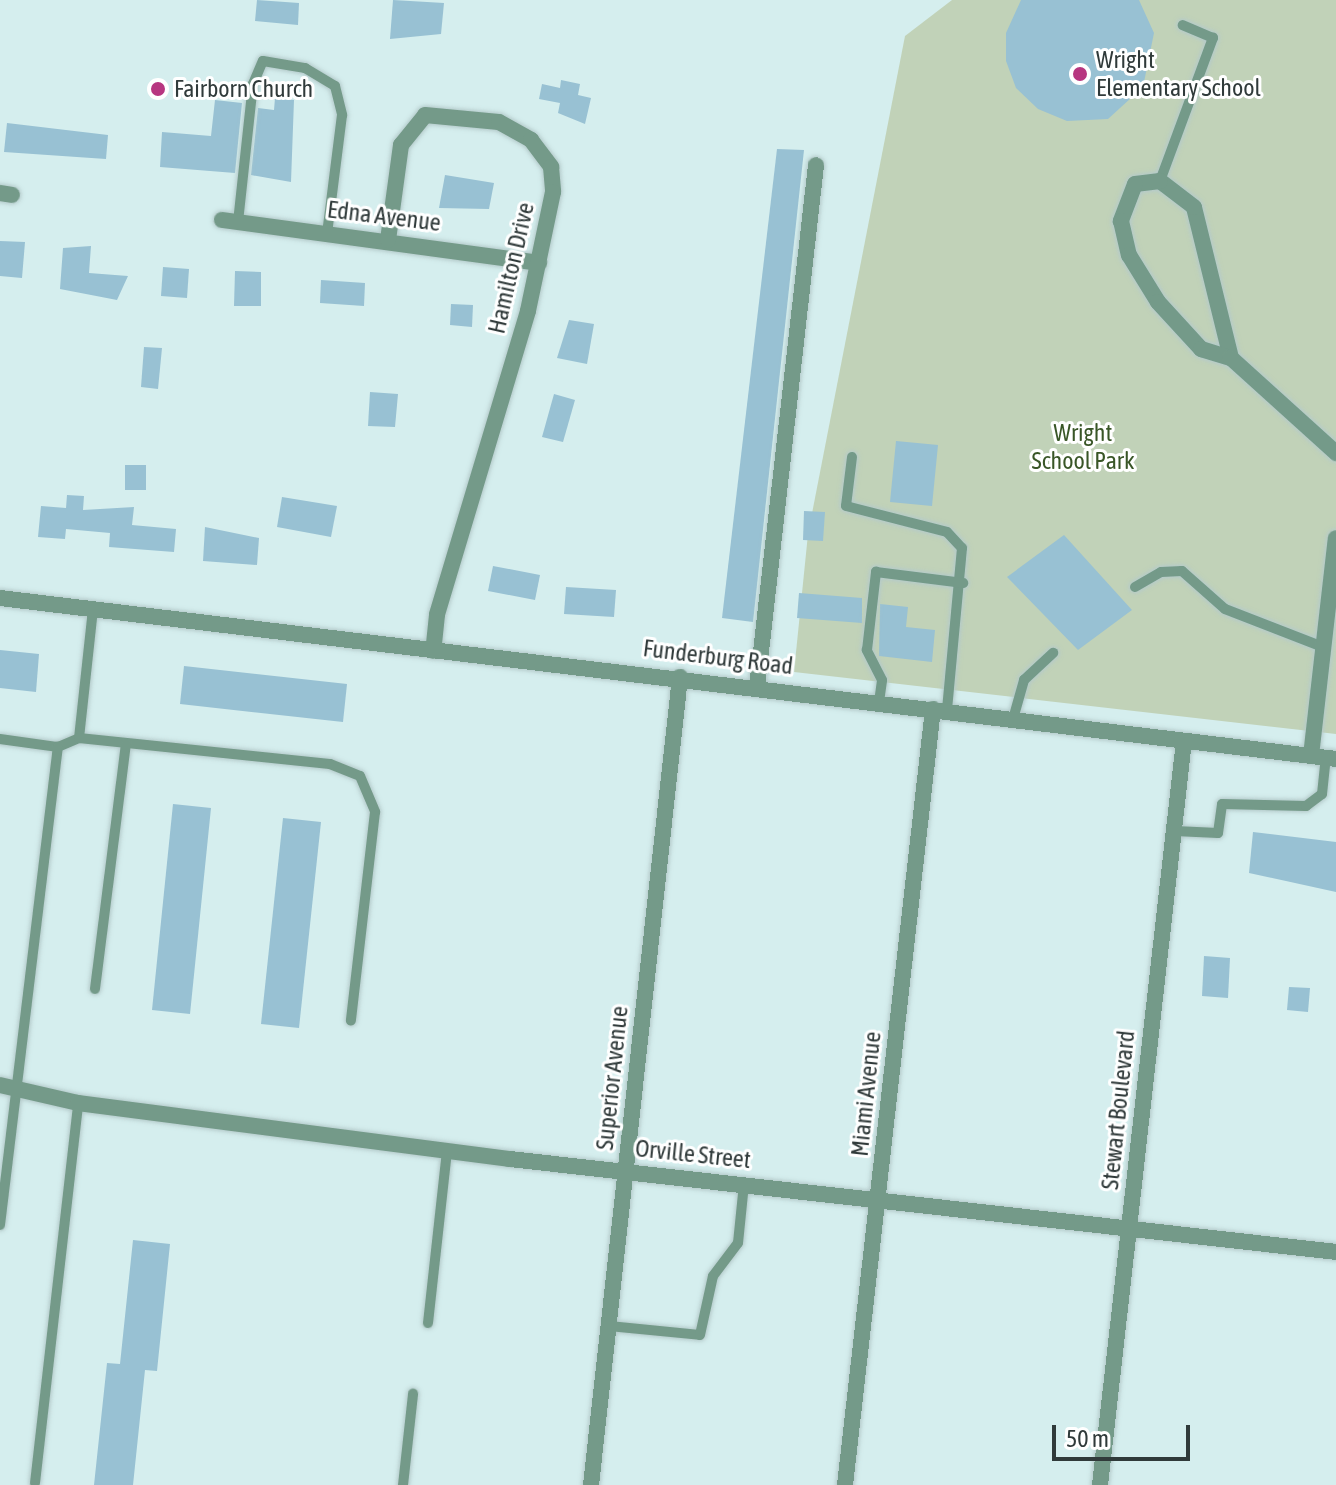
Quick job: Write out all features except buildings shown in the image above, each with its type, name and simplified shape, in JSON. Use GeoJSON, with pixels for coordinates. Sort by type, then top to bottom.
{"type":"FeatureCollection","features":[{"type":"Feature","properties":{"kind":"street","name":"Hamilton Drive"},"geometry":{"type":"LineString","coordinates":[[388,240],[405,135],[425,115],[457,113],[512,128],[544,153],[553,192],[539,263],[437,615],[433,651]]}},
{"type":"Feature","properties":{"kind":"street"},"geometry":{"type":"LineString","coordinates":[[757,687],[816,165]]}},
{"type":"Feature","properties":{"kind":"street"},"geometry":{"type":"LineString","coordinates":[[1231,358],[1194,207],[1160,181],[1135,184],[1124,198],[1129,255],[1201,349],[1231,358],[1335,450]]}},
{"type":"Feature","properties":{"kind":"street","name":"Edna Avenue"},"geometry":{"type":"LineString","coordinates":[[230,221],[388,240],[539,263]]}},
{"type":"Feature","properties":{"kind":"street"},"geometry":{"type":"LineString","coordinates":[[1324,758],[1323,647],[1336,538]]}},
{"type":"Feature","properties":{"kind":"street","name":"Funderburg Road"},"geometry":{"type":"LineString","coordinates":[[0,598],[433,651],[680,677],[1324,758]]}},
{"type":"Feature","properties":{"kind":"street","name":"Superior Avenue"},"geometry":{"type":"LineString","coordinates":[[591,1485],[680,677]]}},
{"type":"Feature","properties":{"kind":"street","name":"Miami Avenue"},"geometry":{"type":"LineString","coordinates":[[845,1485],[940,710]]}},
{"type":"Feature","properties":{"kind":"street","name":"Stewart Boulevard"},"geometry":{"type":"LineString","coordinates":[[1100,1485],[1184,741]]}},
{"type":"Feature","properties":{"kind":"street","name":"Orville Street"},"geometry":{"type":"LineString","coordinates":[[8,1087],[78,1103],[447,1150],[1336,1252]]}},
{"type":"Feature","properties":{"kind":"lane"},"geometry":{"type":"LineString","coordinates":[[1160,181],[1213,38],[1183,25]]}},
{"type":"Feature","properties":{"kind":"lane"},"geometry":{"type":"LineString","coordinates":[[230,221],[253,84],[263,61],[305,68],[335,86],[342,115],[327,233]]}},
{"type":"Feature","properties":{"kind":"lane"},"geometry":{"type":"LineString","coordinates":[[852,457],[846,506],[947,532],[962,548],[963,583],[940,710]]}},
{"type":"Feature","properties":{"kind":"lane"},"geometry":{"type":"LineString","coordinates":[[1135,587],[1161,572],[1182,571],[1225,609],[1323,647]]}},
{"type":"Feature","properties":{"kind":"lane"},"geometry":{"type":"LineString","coordinates":[[879,702],[882,680],[867,650],[876,572],[963,583]]}},
{"type":"Feature","properties":{"kind":"lane"},"geometry":{"type":"LineString","coordinates":[[79,738],[93,610]]}},
{"type":"Feature","properties":{"kind":"lane"},"geometry":{"type":"LineString","coordinates":[[1013,719],[1024,680],[1053,653]]}},
{"type":"Feature","properties":{"kind":"lane"},"geometry":{"type":"LineString","coordinates":[[0,739],[58,747],[79,738],[330,764],[368,786],[375,812],[351,1021]]}},
{"type":"Feature","properties":{"kind":"lane"},"geometry":{"type":"LineString","coordinates":[[95,989],[126,744]]}},
{"type":"Feature","properties":{"kind":"lane"},"geometry":{"type":"LineString","coordinates":[[0,1225],[8,1087],[58,747]]}},
{"type":"Feature","properties":{"kind":"lane"},"geometry":{"type":"LineString","coordinates":[[1175,831],[1218,833],[1222,804],[1306,806],[1322,794],[1324,758]]}},
{"type":"Feature","properties":{"kind":"lane"},"geometry":{"type":"LineString","coordinates":[[35,1483],[78,1103]]}},
{"type":"Feature","properties":{"kind":"lane"},"geometry":{"type":"LineString","coordinates":[[428,1323],[447,1150]]}},
{"type":"Feature","properties":{"kind":"lane"},"geometry":{"type":"LineString","coordinates":[[609,1326],[700,1335],[713,1276],[738,1243],[744,1184]]}},
{"type":"Feature","properties":{"kind":"lane"},"geometry":{"type":"LineString","coordinates":[[403,1485],[413,1394]]}},
{"type":"Feature","properties":{"kind":"green space","name":"Wright School Park"},"geometry":{"type":"Polygon","coordinates":[[[952,0],[1336,0],[1336,734],[794,672],[808,534],[905,36],[952,0]]]}},
{"type":"Feature","properties":{"kind":"place","name":"Wright Elementary School"},"geometry":{"type":"Point","coordinates":[1080,74]}},
{"type":"Feature","properties":{"kind":"place","name":"Fairborn Church"},"geometry":{"type":"Point","coordinates":[158,89]}}]}
